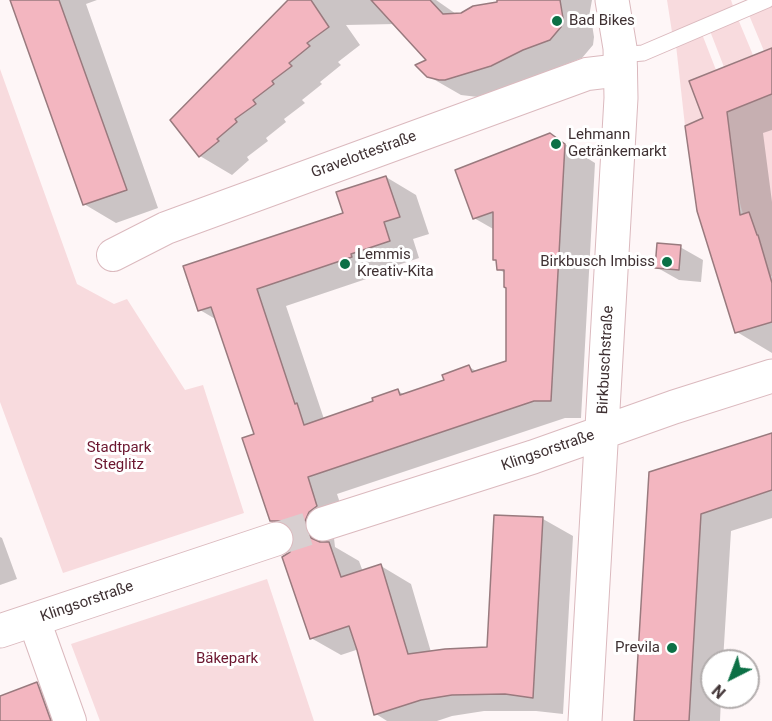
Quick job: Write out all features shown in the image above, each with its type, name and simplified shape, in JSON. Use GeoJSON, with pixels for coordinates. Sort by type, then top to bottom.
{"type":"FeatureCollection","features":[{"type":"Feature","properties":{"kind":"street","name":"Birkbuschstraße"},"geometry":{"type":"LineString","coordinates":[[585,721],[621,98],[620,62],[612,0]]}},
{"type":"Feature","properties":{"kind":"street","name":"Gravelottestraße"},"geometry":{"type":"LineString","coordinates":[[113,255],[166,228],[620,62]]}},
{"type":"Feature","properties":{"kind":"street","name":"Klingsorstraße"},"geometry":{"type":"LineString","coordinates":[[323,524],[533,457],[674,407],[772,376]]}},
{"type":"Feature","properties":{"kind":"street","name":"Klingsorstraße"},"geometry":{"type":"LineString","coordinates":[[0,631],[276,539]]}},
{"type":"Feature","properties":{"kind":"street"},"geometry":{"type":"LineString","coordinates":[[34,620],[70,721]]}},
{"type":"Feature","properties":{"kind":"lane","name":"Gravelottestraße"},"geometry":{"type":"LineString","coordinates":[[620,62],[767,0]]}},
{"type":"Feature","properties":{"kind":"green space"},"geometry":{"type":"Polygon","coordinates":[[[667,0],[731,0],[733,6],[672,32],[667,0]]]}},
{"type":"Feature","properties":{"kind":"green space"},"geometry":{"type":"Polygon","coordinates":[[[772,5],[772,48],[764,51],[749,15],[772,5]]]}},
{"type":"Feature","properties":{"kind":"green space"},"geometry":{"type":"Polygon","coordinates":[[[738,19],[753,55],[724,67],[710,31],[738,19]]]}},
{"type":"Feature","properties":{"kind":"green space"},"geometry":{"type":"Polygon","coordinates":[[[702,34],[716,70],[689,81],[703,118],[685,126],[676,45],[702,34]]]}},
{"type":"Feature","properties":{"kind":"green space","name":"Stadtpark Steglitz"},"geometry":{"type":"Polygon","coordinates":[[[0,69],[77,284],[114,304],[127,299],[185,390],[203,385],[244,513],[63,573],[0,402],[0,69]]]}},
{"type":"Feature","properties":{"kind":"green space"},"geometry":{"type":"Polygon","coordinates":[[[772,94],[772,276],[767,277],[749,212],[743,214],[730,138],[723,114],[772,94]]]}},
{"type":"Feature","properties":{"kind":"green space","name":"Bäkepark"},"geometry":{"type":"Polygon","coordinates":[[[267,579],[314,721],[100,721],[71,644],[267,579]]]}},
{"type":"Feature","properties":{"kind":"building"},"geometry":{"type":"Polygon","coordinates":[[[10,0],[59,0],[127,190],[83,205],[10,0]]]}},
{"type":"Feature","properties":{"kind":"building"},"geometry":{"type":"Polygon","coordinates":[[[288,0],[311,0],[329,27],[307,43],[310,46],[289,63],[292,66],[272,81],[274,84],[253,100],[256,104],[235,119],[237,122],[217,139],[219,141],[199,157],[170,120],[288,0]]]}},
{"type":"Feature","properties":{"kind":"building"},"geometry":{"type":"Polygon","coordinates":[[[371,0],[430,0],[443,14],[461,13],[473,6],[497,2],[497,0],[560,0],[563,18],[561,27],[550,40],[491,66],[439,80],[427,77],[415,65],[426,60],[371,0]]]}},
{"type":"Feature","properties":{"kind":"building"},"geometry":{"type":"Polygon","coordinates":[[[772,48],[772,94],[727,112],[740,215],[749,212],[772,283],[772,322],[735,333],[697,211],[685,126],[703,118],[689,81],[772,48]]]}},
{"type":"Feature","properties":{"kind":"building"},"geometry":{"type":"Polygon","coordinates":[[[550,133],[565,144],[551,401],[534,401],[308,477],[317,506],[309,512],[305,521],[305,530],[311,538],[320,542],[329,542],[341,577],[381,564],[408,654],[487,647],[494,515],[543,517],[533,698],[505,694],[452,695],[421,700],[374,715],[349,626],[310,639],[282,557],[290,552],[294,543],[294,533],[288,525],[280,521],[270,521],[242,438],[254,434],[211,307],[198,311],[183,266],[343,213],[336,192],[386,176],[400,217],[384,222],[390,241],[351,254],[352,257],[257,289],[304,425],[373,401],[372,398],[398,389],[400,395],[444,380],[442,375],[469,365],[472,372],[506,361],[506,288],[504,287],[504,270],[497,270],[496,260],[493,260],[493,212],[473,219],[455,170],[550,133]]]}},
{"type":"Feature","properties":{"kind":"building","name":"Birkbusch Imbiss"},"geometry":{"type":"Polygon","coordinates":[[[657,243],[681,245],[679,270],[655,268],[657,243]]]}},
{"type":"Feature","properties":{"kind":"building"},"geometry":{"type":"Polygon","coordinates":[[[772,433],[772,490],[701,514],[689,721],[634,721],[649,472],[772,433]]]}},
{"type":"Feature","properties":{"kind":"building"},"geometry":{"type":"Polygon","coordinates":[[[37,682],[51,721],[0,721],[0,696],[37,682]]]}},
{"type":"Feature","properties":{"kind":"tunnel"},"geometry":{"type":"LineString","coordinates":[[276,539],[323,524]]}},
{"type":"Feature","properties":{"kind":"place","name":"Bad Bikes"},"geometry":{"type":"Point","coordinates":[557,21]}},
{"type":"Feature","properties":{"kind":"place","name":"Lehmann Getränkemarkt"},"geometry":{"type":"Point","coordinates":[556,144]}},
{"type":"Feature","properties":{"kind":"place","name":"Birkbusch Imbiss"},"geometry":{"type":"Point","coordinates":[667,262]}},
{"type":"Feature","properties":{"kind":"place","name":"Lemmis Kreativ-Kita"},"geometry":{"type":"Point","coordinates":[345,264]}},
{"type":"Feature","properties":{"kind":"place","name":"Previla"},"geometry":{"type":"Point","coordinates":[672,648]}}]}
